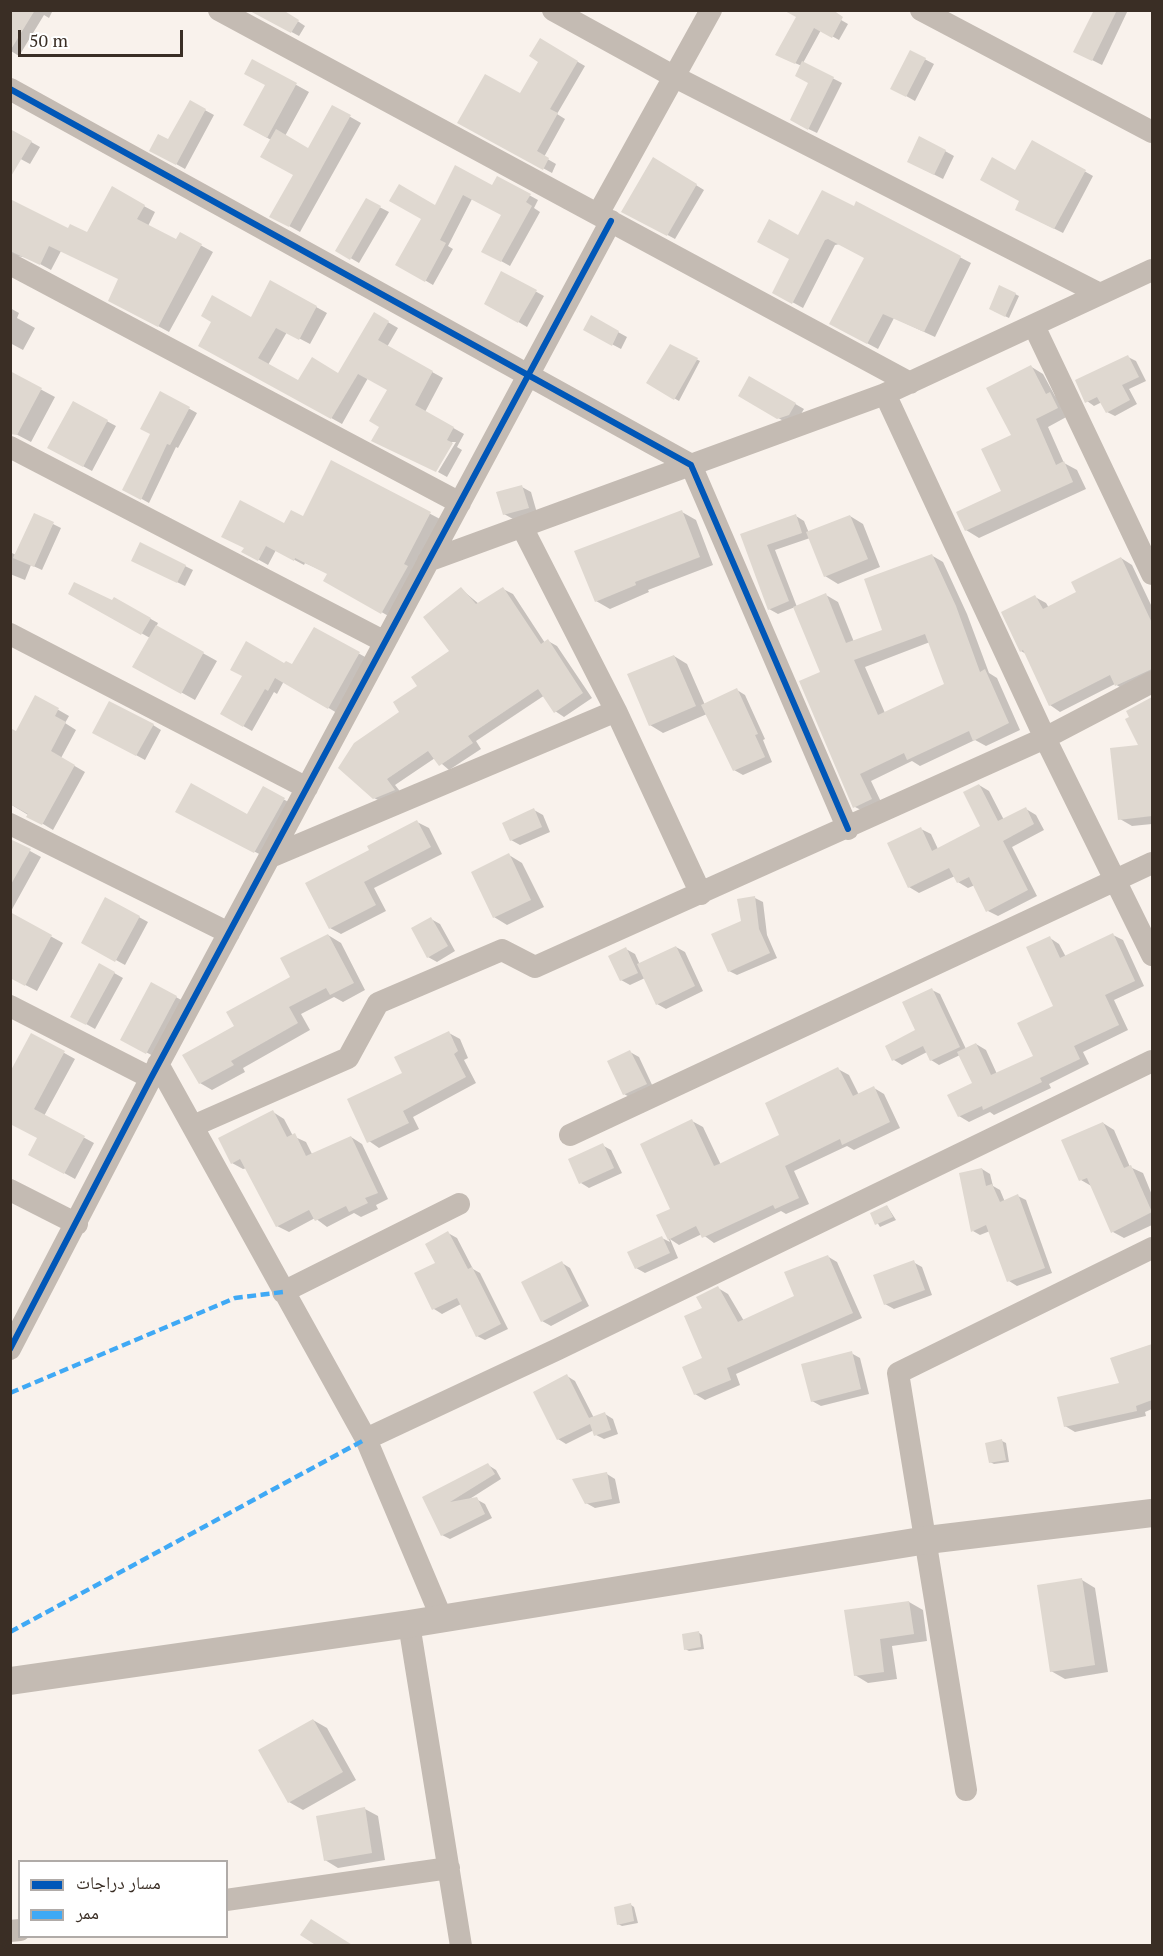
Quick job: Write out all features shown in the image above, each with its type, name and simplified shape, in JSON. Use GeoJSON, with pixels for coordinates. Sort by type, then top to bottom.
{"type":"FeatureCollection","features":[{"type":"Feature","properties":{"kind":"street"},"geometry":{"type":"LineString","coordinates":[[219,10],[910,383]]}},
{"type":"Feature","properties":{"kind":"street"},"geometry":{"type":"LineString","coordinates":[[553,10],[674,76],[1100,294]]}},
{"type":"Feature","properties":{"kind":"street"},"geometry":{"type":"LineString","coordinates":[[10,1349],[77,1224],[154,1071],[529,374],[674,76],[711,10]]}},
{"type":"Feature","properties":{"kind":"street"},"geometry":{"type":"LineString","coordinates":[[921,10],[1152,132]]}},
{"type":"Feature","properties":{"kind":"street"},"geometry":{"type":"LineString","coordinates":[[10,89],[691,465],[848,829]]}},
{"type":"Feature","properties":{"kind":"street"},"geometry":{"type":"LineString","coordinates":[[10,264],[460,503]]}},
{"type":"Feature","properties":{"kind":"street"},"geometry":{"type":"LineString","coordinates":[[428,561],[885,394],[1152,270]]}},
{"type":"Feature","properties":{"kind":"street"},"geometry":{"type":"LineString","coordinates":[[1034,326],[1152,573]]}},
{"type":"Feature","properties":{"kind":"street"},"geometry":{"type":"LineString","coordinates":[[885,394],[1045,738],[1152,955]]}},
{"type":"Feature","properties":{"kind":"street"},"geometry":{"type":"LineString","coordinates":[[10,447],[385,642]]}},
{"type":"Feature","properties":{"kind":"street"},"geometry":{"type":"LineString","coordinates":[[522,527],[616,711],[701,894]]}},
{"type":"Feature","properties":{"kind":"street"},"geometry":{"type":"LineString","coordinates":[[10,634],[307,788]]}},
{"type":"Feature","properties":{"kind":"street"},"geometry":{"type":"LineString","coordinates":[[193,1126],[348,1058],[378,1004],[502,950],[535,967],[848,829],[1045,738],[1152,682]]}},
{"type":"Feature","properties":{"kind":"street"},"geometry":{"type":"LineString","coordinates":[[270,856],[616,711]]}},
{"type":"Feature","properties":{"kind":"street"},"geometry":{"type":"LineString","coordinates":[[10,824],[229,933]]}},
{"type":"Feature","properties":{"kind":"street"},"geometry":{"type":"LineString","coordinates":[[570,1135],[1152,863]]}},
{"type":"Feature","properties":{"kind":"street"},"geometry":{"type":"LineString","coordinates":[[10,1006],[154,1071],[193,1126],[366,1438],[442,1618]]}},
{"type":"Feature","properties":{"kind":"street"},"geometry":{"type":"LineString","coordinates":[[366,1438],[558,1349],[1152,1061]]}},
{"type":"Feature","properties":{"kind":"street"},"geometry":{"type":"LineString","coordinates":[[10,1190],[77,1224]]}},
{"type":"Feature","properties":{"kind":"street"},"geometry":{"type":"LineString","coordinates":[[283,1292],[459,1204]]}},
{"type":"Feature","properties":{"kind":"street"},"geometry":{"type":"LineString","coordinates":[[966,1790],[927,1539],[898,1373],[1152,1248]]}},
{"type":"Feature","properties":{"kind":"street"},"geometry":{"type":"LineString","coordinates":[[10,1681],[409,1624],[927,1539],[1152,1513]]}},
{"type":"Feature","properties":{"kind":"street"},"geometry":{"type":"LineString","coordinates":[[409,1624],[461,1946]]}},
{"type":"Feature","properties":{"kind":"street"},"geometry":{"type":"LineString","coordinates":[[228,1900],[449,1868]]}},
{"type":"Feature","properties":{"kind":"building"},"geometry":{"type":"Polygon","coordinates":[[[10,10],[35,10],[10,51],[10,10]]]}},
{"type":"Feature","properties":{"kind":"building"},"geometry":{"type":"Polygon","coordinates":[[[248,10],[283,10],[299,20],[291,33],[248,10]]]}},
{"type":"Feature","properties":{"kind":"building"},"geometry":{"type":"Polygon","coordinates":[[[783,10],[833,10],[843,17],[832,38],[814,28],[795,64],[775,55],[796,17],[783,10]]]}},
{"type":"Feature","properties":{"kind":"building"},"geometry":{"type":"Polygon","coordinates":[[[1094,10],[1117,10],[1092,61],[1073,52],[1094,10]]]}},
{"type":"Feature","properties":{"kind":"building"},"geometry":{"type":"Polygon","coordinates":[[[540,38],[578,61],[550,109],[558,113],[537,151],[549,158],[543,170],[457,123],[485,74],[520,93],[538,62],[529,56],[540,38]]]}},
{"type":"Feature","properties":{"kind":"building"},"geometry":{"type":"Polygon","coordinates":[[[910,50],[926,58],[906,97],[890,89],[910,50]]]}},
{"type":"Feature","properties":{"kind":"building"},"geometry":{"type":"Polygon","coordinates":[[[252,59],[297,83],[267,138],[243,125],[265,85],[244,74],[252,59]]]}},
{"type":"Feature","properties":{"kind":"building"},"geometry":{"type":"Polygon","coordinates":[[[802,61],[834,77],[808,130],[790,120],[808,83],[795,76],[802,61]]]}},
{"type":"Feature","properties":{"kind":"building"},"geometry":{"type":"Polygon","coordinates":[[[190,100],[206,109],[176,165],[149,151],[158,134],[168,139],[190,100]]]}},
{"type":"Feature","properties":{"kind":"building"},"geometry":{"type":"Polygon","coordinates":[[[332,105],[351,115],[289,227],[269,217],[293,175],[260,157],[276,129],[308,148],[332,105]]]}},
{"type":"Feature","properties":{"kind":"building"},"geometry":{"type":"Polygon","coordinates":[[[10,129],[32,141],[10,178],[10,129]]]}},
{"type":"Feature","properties":{"kind":"building"},"geometry":{"type":"Polygon","coordinates":[[[919,136],[946,150],[934,175],[907,162],[919,136]]]}},
{"type":"Feature","properties":{"kind":"building"},"geometry":{"type":"Polygon","coordinates":[[[1032,140],[1086,170],[1054,229],[1015,210],[1019,201],[980,180],[992,157],[1015,170],[1032,140]]]}},
{"type":"Feature","properties":{"kind":"building"},"geometry":{"type":"Polygon","coordinates":[[[653,157],[697,184],[667,236],[621,212],[653,157]]]}},
{"type":"Feature","properties":{"kind":"building"},"geometry":{"type":"Polygon","coordinates":[[[455,165],[492,185],[497,176],[531,194],[526,202],[532,206],[501,262],[481,252],[501,215],[463,195],[440,240],[446,243],[425,282],[395,265],[421,219],[389,201],[399,184],[435,205],[455,165]]]}},
{"type":"Feature","properties":{"kind":"building"},"geometry":{"type":"Polygon","coordinates":[[[112,186],[145,205],[137,219],[176,239],[180,232],[202,244],[158,327],[108,301],[118,279],[49,246],[40,265],[10,251],[10,199],[68,228],[70,224],[87,232],[112,186]]]}},
{"type":"Feature","properties":{"kind":"building"},"geometry":{"type":"Polygon","coordinates":[[[822,190],[854,206],[856,201],[961,256],[924,332],[883,314],[867,344],[829,324],[864,258],[828,239],[825,240],[792,304],[772,293],[789,259],[757,242],[769,219],[798,235],[822,190]]]}},
{"type":"Feature","properties":{"kind":"building"},"geometry":{"type":"Polygon","coordinates":[[[366,198],[381,206],[350,260],[335,251],[366,198]]]}},
{"type":"Feature","properties":{"kind":"building"},"geometry":{"type":"Polygon","coordinates":[[[501,271],[537,290],[518,323],[484,304],[501,271]]]}},
{"type":"Feature","properties":{"kind":"building"},"geometry":{"type":"Polygon","coordinates":[[[270,280],[317,306],[299,340],[276,328],[258,358],[298,380],[312,357],[338,373],[374,312],[389,321],[378,340],[433,371],[415,405],[454,427],[447,440],[453,443],[436,472],[371,441],[379,427],[369,421],[387,390],[358,374],[331,419],[198,346],[211,322],[201,316],[212,295],[251,317],[270,280]]]}},
{"type":"Feature","properties":{"kind":"building"},"geometry":{"type":"Polygon","coordinates":[[[999,285],[1016,293],[1005,317],[989,309],[999,285]]]}},
{"type":"Feature","properties":{"kind":"building"},"geometry":{"type":"Polygon","coordinates":[[[591,315],[619,331],[612,346],[583,330],[591,315]]]}},
{"type":"Feature","properties":{"kind":"building"},"geometry":{"type":"Polygon","coordinates":[[[670,344],[698,358],[674,400],[646,383],[670,344]]]}},
{"type":"Feature","properties":{"kind":"building"},"geometry":{"type":"Polygon","coordinates":[[[1128,355],[1139,377],[1122,385],[1130,400],[1106,413],[1097,397],[1085,403],[1075,380],[1128,355]]]}},
{"type":"Feature","properties":{"kind":"building"},"geometry":{"type":"Polygon","coordinates":[[[1031,365],[1046,394],[1050,392],[1058,408],[1036,419],[1056,465],[1064,461],[1073,482],[965,531],[956,512],[1001,491],[981,449],[1011,435],[986,388],[1031,365]]]}},
{"type":"Feature","properties":{"kind":"building"},"geometry":{"type":"Polygon","coordinates":[[[10,371],[42,388],[17,435],[10,434],[10,371]]]}},
{"type":"Feature","properties":{"kind":"building"},"geometry":{"type":"Polygon","coordinates":[[[749,376],[796,403],[789,415],[777,419],[738,396],[749,376]]]}},
{"type":"Feature","properties":{"kind":"building"},"geometry":{"type":"Polygon","coordinates":[[[160,391],[190,407],[170,445],[167,444],[141,500],[122,490],[150,434],[140,429],[160,391]]]}},
{"type":"Feature","properties":{"kind":"building"},"geometry":{"type":"Polygon","coordinates":[[[73,401],[108,420],[83,467],[47,448],[73,401]]]}},
{"type":"Feature","properties":{"kind":"building"},"geometry":{"type":"Polygon","coordinates":[[[331,460],[431,512],[404,564],[408,566],[381,614],[323,581],[327,574],[295,558],[294,561],[266,546],[258,561],[241,552],[244,548],[221,537],[240,500],[284,523],[291,510],[303,516],[331,460]]]}},
{"type":"Feature","properties":{"kind":"building"},"geometry":{"type":"Polygon","coordinates":[[[522,485],[529,508],[503,515],[496,492],[522,485]]]}},
{"type":"Feature","properties":{"kind":"building"},"geometry":{"type":"Polygon","coordinates":[[[682,510],[700,557],[635,582],[636,585],[595,602],[574,551],[682,510]]]}},
{"type":"Feature","properties":{"kind":"building"},"geometry":{"type":"Polygon","coordinates":[[[34,513],[54,522],[34,567],[13,558],[34,513]]]}},
{"type":"Feature","properties":{"kind":"building"},"geometry":{"type":"Polygon","coordinates":[[[796,514],[802,533],[767,545],[789,601],[768,610],[740,534],[796,514]]]}},
{"type":"Feature","properties":{"kind":"building"},"geometry":{"type":"Polygon","coordinates":[[[850,515],[868,559],[824,577],[806,532],[850,515]]]}},
{"type":"Feature","properties":{"kind":"building"},"geometry":{"type":"Polygon","coordinates":[[[140,542],[186,565],[177,583],[131,561],[140,542]]]}},
{"type":"Feature","properties":{"kind":"building"},"geometry":{"type":"Polygon","coordinates":[[[932,554],[956,606],[980,672],[985,669],[1009,723],[973,741],[969,731],[907,760],[904,753],[860,774],[872,799],[853,808],[799,681],[820,672],[793,607],[826,593],[846,643],[882,630],[864,579],[932,554]],[[925,634],[854,660],[878,715],[944,684],[925,634]]]}},
{"type":"Feature","properties":{"kind":"building"},"geometry":{"type":"Polygon","coordinates":[[[1121,557],[1152,623],[1152,669],[1115,686],[1110,675],[1049,706],[1023,650],[1020,652],[1001,612],[1035,595],[1043,609],[1076,592],[1071,582],[1121,557]]]}},
{"type":"Feature","properties":{"kind":"building"},"geometry":{"type":"Polygon","coordinates":[[[74,582],[112,600],[114,597],[151,618],[141,635],[68,594],[74,582]]]}},
{"type":"Feature","properties":{"kind":"building"},"geometry":{"type":"Polygon","coordinates":[[[461,587],[476,604],[503,587],[541,644],[548,639],[583,693],[554,713],[538,689],[468,736],[473,743],[439,766],[428,751],[387,779],[395,790],[373,799],[338,768],[354,743],[399,712],[393,702],[417,686],[411,677],[449,651],[423,617],[461,587]]]}},
{"type":"Feature","properties":{"kind":"building"},"geometry":{"type":"Polygon","coordinates":[[[156,625],[204,652],[181,694],[132,667],[156,625]]]}},
{"type":"Feature","properties":{"kind":"building"},"geometry":{"type":"Polygon","coordinates":[[[314,627],[360,652],[328,709],[275,678],[268,691],[265,689],[243,727],[220,714],[242,676],[230,670],[246,641],[284,663],[286,661],[292,664],[314,627]]]}},
{"type":"Feature","properties":{"kind":"building"},"geometry":{"type":"Polygon","coordinates":[[[674,655],[696,706],[649,726],[627,674],[674,655]]]}},
{"type":"Feature","properties":{"kind":"building"},"geometry":{"type":"Polygon","coordinates":[[[737,688],[758,734],[755,735],[765,757],[733,771],[701,705],[737,688]]]}},
{"type":"Feature","properties":{"kind":"building"},"geometry":{"type":"Polygon","coordinates":[[[35,695],[59,708],[55,716],[66,722],[51,751],[75,765],[42,825],[26,817],[28,814],[10,804],[10,728],[16,731],[35,695]]]}},
{"type":"Feature","properties":{"kind":"building"},"geometry":{"type":"Polygon","coordinates":[[[1152,697],[1152,816],[1118,820],[1110,748],[1138,745],[1125,719],[1129,717],[1126,711],[1152,697]]]}},
{"type":"Feature","properties":{"kind":"building"},"geometry":{"type":"Polygon","coordinates":[[[109,701],[154,724],[136,756],[92,733],[109,701]]]}},
{"type":"Feature","properties":{"kind":"building"},"geometry":{"type":"Polygon","coordinates":[[[191,783],[247,814],[263,786],[285,798],[254,853],[175,812],[191,783]]]}},
{"type":"Feature","properties":{"kind":"building"},"geometry":{"type":"Polygon","coordinates":[[[979,784],[998,821],[1026,807],[1034,824],[1003,841],[1028,890],[986,912],[969,877],[957,883],[949,868],[908,888],[887,843],[921,827],[932,851],[980,826],[963,792],[979,784]]]}},
{"type":"Feature","properties":{"kind":"building"},"geometry":{"type":"Polygon","coordinates":[[[534,808],[542,827],[510,841],[502,823],[534,808]]]}},
{"type":"Feature","properties":{"kind":"building"},"geometry":{"type":"Polygon","coordinates":[[[417,820],[431,847],[364,882],[376,905],[329,929],[305,883],[369,850],[367,846],[417,820]]]}},
{"type":"Feature","properties":{"kind":"building"},"geometry":{"type":"Polygon","coordinates":[[[10,839],[31,849],[10,886],[10,839]]]}},
{"type":"Feature","properties":{"kind":"building"},"geometry":{"type":"Polygon","coordinates":[[[509,853],[531,900],[493,918],[471,872],[509,853]]]}},
{"type":"Feature","properties":{"kind":"building"},"geometry":{"type":"Polygon","coordinates":[[[755,896],[759,929],[770,953],[728,972],[711,934],[741,921],[737,899],[755,896]]]}},
{"type":"Feature","properties":{"kind":"building"},"geometry":{"type":"Polygon","coordinates":[[[105,897],[140,916],[115,962],[81,943],[105,897]]]}},
{"type":"Feature","properties":{"kind":"building"},"geometry":{"type":"Polygon","coordinates":[[[10,912],[52,935],[25,986],[10,978],[10,912]]]}},
{"type":"Feature","properties":{"kind":"building"},"geometry":{"type":"Polygon","coordinates":[[[431,917],[448,946],[427,958],[411,928],[431,917]]]}},
{"type":"Feature","properties":{"kind":"building"},"geometry":{"type":"Polygon","coordinates":[[[1113,933],[1135,981],[1105,995],[1119,1025],[1074,1046],[1080,1059],[1040,1078],[1042,1082],[983,1110],[982,1106],[958,1117],[947,1095],[972,1083],[957,1052],[976,1043],[991,1075],[1033,1056],[1017,1023],[1053,1006],[1026,947],[1050,936],[1060,958],[1113,933]]]}},
{"type":"Feature","properties":{"kind":"building"},"geometry":{"type":"Polygon","coordinates":[[[328,934],[354,983],[330,995],[326,988],[289,1007],[298,1023],[231,1061],[234,1065],[199,1084],[182,1055],[234,1026],[226,1012],[290,977],[280,958],[328,934]]]}},
{"type":"Feature","properties":{"kind":"building"},"geometry":{"type":"Polygon","coordinates":[[[676,946],[695,986],[656,1005],[637,964],[676,946]]]}},
{"type":"Feature","properties":{"kind":"building"},"geometry":{"type":"Polygon","coordinates":[[[626,947],[638,973],[620,981],[608,956],[626,947]]]}},
{"type":"Feature","properties":{"kind":"building"},"geometry":{"type":"Polygon","coordinates":[[[99,963],[115,972],[86,1025],[70,1017],[99,963]]]}},
{"type":"Feature","properties":{"kind":"building"},"geometry":{"type":"Polygon","coordinates":[[[151,982],[177,996],[146,1054],[120,1040],[151,982]]]}},
{"type":"Feature","properties":{"kind":"building"},"geometry":{"type":"Polygon","coordinates":[[[932,988],[960,1047],[930,1061],[923,1046],[892,1061],[885,1046],[915,1030],[902,1002],[932,988]]]}},
{"type":"Feature","properties":{"kind":"building"},"geometry":{"type":"Polygon","coordinates":[[[449,1031],[458,1051],[454,1054],[466,1077],[403,1111],[409,1123],[367,1143],[347,1099],[402,1073],[394,1057],[449,1031]]]}},
{"type":"Feature","properties":{"kind":"building"},"geometry":{"type":"Polygon","coordinates":[[[31,1033],[65,1051],[34,1109],[85,1136],[64,1174],[28,1155],[37,1138],[10,1124],[10,1072],[31,1033]]]}},
{"type":"Feature","properties":{"kind":"building"},"geometry":{"type":"Polygon","coordinates":[[[630,1050],[647,1084],[623,1095],[607,1061],[630,1050]]]}},
{"type":"Feature","properties":{"kind":"building"},"geometry":{"type":"Polygon","coordinates":[[[838,1067],[853,1096],[874,1086],[890,1122],[842,1145],[840,1139],[785,1166],[799,1198],[775,1209],[773,1205],[702,1238],[696,1226],[668,1240],[656,1215],[670,1209],[640,1144],[692,1119],[714,1166],[779,1135],[765,1103],[838,1067]]]}},
{"type":"Feature","properties":{"kind":"building"},"geometry":{"type":"Polygon","coordinates":[[[273,1110],[287,1137],[295,1133],[306,1156],[351,1136],[378,1193],[365,1198],[368,1203],[349,1212],[346,1206],[315,1221],[309,1210],[276,1227],[240,1159],[231,1164],[218,1138],[273,1110]]]}},
{"type":"Feature","properties":{"kind":"building"},"geometry":{"type":"Polygon","coordinates":[[[1103,1122],[1124,1168],[1131,1165],[1152,1212],[1111,1233],[1087,1178],[1079,1181],[1061,1140],[1103,1122]]]}},
{"type":"Feature","properties":{"kind":"building"},"geometry":{"type":"Polygon","coordinates":[[[603,1143],[614,1168],[579,1184],[568,1159],[603,1143]]]}},
{"type":"Feature","properties":{"kind":"building"},"geometry":{"type":"Polygon","coordinates":[[[982,1168],[986,1186],[992,1184],[1000,1202],[1018,1194],[1045,1268],[1007,1282],[986,1225],[971,1232],[959,1173],[982,1168]]]}},
{"type":"Feature","properties":{"kind":"building"},"geometry":{"type":"Polygon","coordinates":[[[887,1205],[893,1217],[875,1225],[870,1213],[887,1205]]]}},
{"type":"Feature","properties":{"kind":"building"},"geometry":{"type":"Polygon","coordinates":[[[448,1231],[468,1269],[472,1267],[501,1324],[476,1337],[457,1298],[432,1310],[414,1273],[435,1263],[425,1244],[448,1231]]]}},
{"type":"Feature","properties":{"kind":"building"},"geometry":{"type":"Polygon","coordinates":[[[662,1236],[670,1253],[635,1269],[627,1252],[662,1236]]]}},
{"type":"Feature","properties":{"kind":"building"},"geometry":{"type":"Polygon","coordinates":[[[828,1255],[853,1313],[727,1368],[731,1380],[694,1395],[682,1367],[702,1358],[684,1316],[702,1308],[696,1297],[718,1286],[738,1322],[794,1296],[784,1272],[828,1255]]]}},
{"type":"Feature","properties":{"kind":"building"},"geometry":{"type":"Polygon","coordinates":[[[914,1260],[925,1290],[884,1305],[873,1275],[914,1260]]]}},
{"type":"Feature","properties":{"kind":"building"},"geometry":{"type":"Polygon","coordinates":[[[562,1261],[582,1301],[541,1322],[521,1282],[562,1261]]]}},
{"type":"Feature","properties":{"kind":"building"},"geometry":{"type":"Polygon","coordinates":[[[1152,1344],[1152,1400],[1136,1406],[1137,1411],[1064,1427],[1057,1397],[1119,1383],[1110,1358],[1152,1344]]]}},
{"type":"Feature","properties":{"kind":"building"},"geometry":{"type":"Polygon","coordinates":[[[852,1351],[861,1389],[811,1402],[801,1364],[852,1351]]]}},
{"type":"Feature","properties":{"kind":"building"},"geometry":{"type":"Polygon","coordinates":[[[567,1374],[589,1418],[605,1412],[611,1430],[594,1436],[590,1424],[557,1440],[533,1392],[567,1374]]]}},
{"type":"Feature","properties":{"kind":"building"},"geometry":{"type":"Polygon","coordinates":[[[1002,1439],[1006,1460],[989,1463],[985,1443],[1002,1439]]]}},
{"type":"Feature","properties":{"kind":"building"},"geometry":{"type":"Polygon","coordinates":[[[488,1463],[495,1474],[450,1502],[477,1497],[485,1514],[441,1536],[422,1497],[488,1463]]]}},
{"type":"Feature","properties":{"kind":"building"},"geometry":{"type":"Polygon","coordinates":[[[607,1472],[612,1499],[585,1504],[572,1479],[607,1472]]]}},
{"type":"Feature","properties":{"kind":"building"},"geometry":{"type":"Polygon","coordinates":[[[1082,1578],[1095,1665],[1050,1672],[1037,1585],[1082,1578]]]}},
{"type":"Feature","properties":{"kind":"building"},"geometry":{"type":"Polygon","coordinates":[[[909,1601],[914,1634],[880,1639],[884,1672],[854,1676],[844,1610],[909,1601]]]}},
{"type":"Feature","properties":{"kind":"building"},"geometry":{"type":"Polygon","coordinates":[[[699,1631],[701,1647],[684,1650],[682,1634],[699,1631]]]}},
{"type":"Feature","properties":{"kind":"building"},"geometry":{"type":"Polygon","coordinates":[[[313,1719],[343,1772],[288,1803],[258,1750],[313,1719]]]}},
{"type":"Feature","properties":{"kind":"building"},"geometry":{"type":"Polygon","coordinates":[[[365,1807],[372,1853],[324,1861],[316,1816],[365,1807]]]}},
{"type":"Feature","properties":{"kind":"building"},"geometry":{"type":"Polygon","coordinates":[[[631,1903],[634,1921],[617,1925],[614,1907],[631,1903]]]}},
{"type":"Feature","properties":{"kind":"building"},"geometry":{"type":"Polygon","coordinates":[[[311,1919],[354,1946],[317,1946],[300,1935],[311,1919]]]}},
{"type":"Feature","properties":{"kind":"marked path"},"geometry":{"type":"LineString","coordinates":[[10,1393],[235,1298],[283,1292]]}},
{"type":"Feature","properties":{"kind":"marked path"},"geometry":{"type":"LineString","coordinates":[[10,1632],[366,1439]]}},
{"type":"Feature","properties":{"kind":"cycle path"},"geometry":{"type":"LineString","coordinates":[[10,89],[691,465],[848,829]]}},
{"type":"Feature","properties":{"kind":"cycle path"},"geometry":{"type":"LineString","coordinates":[[10,1349],[151,1078],[611,221]]}}]}
